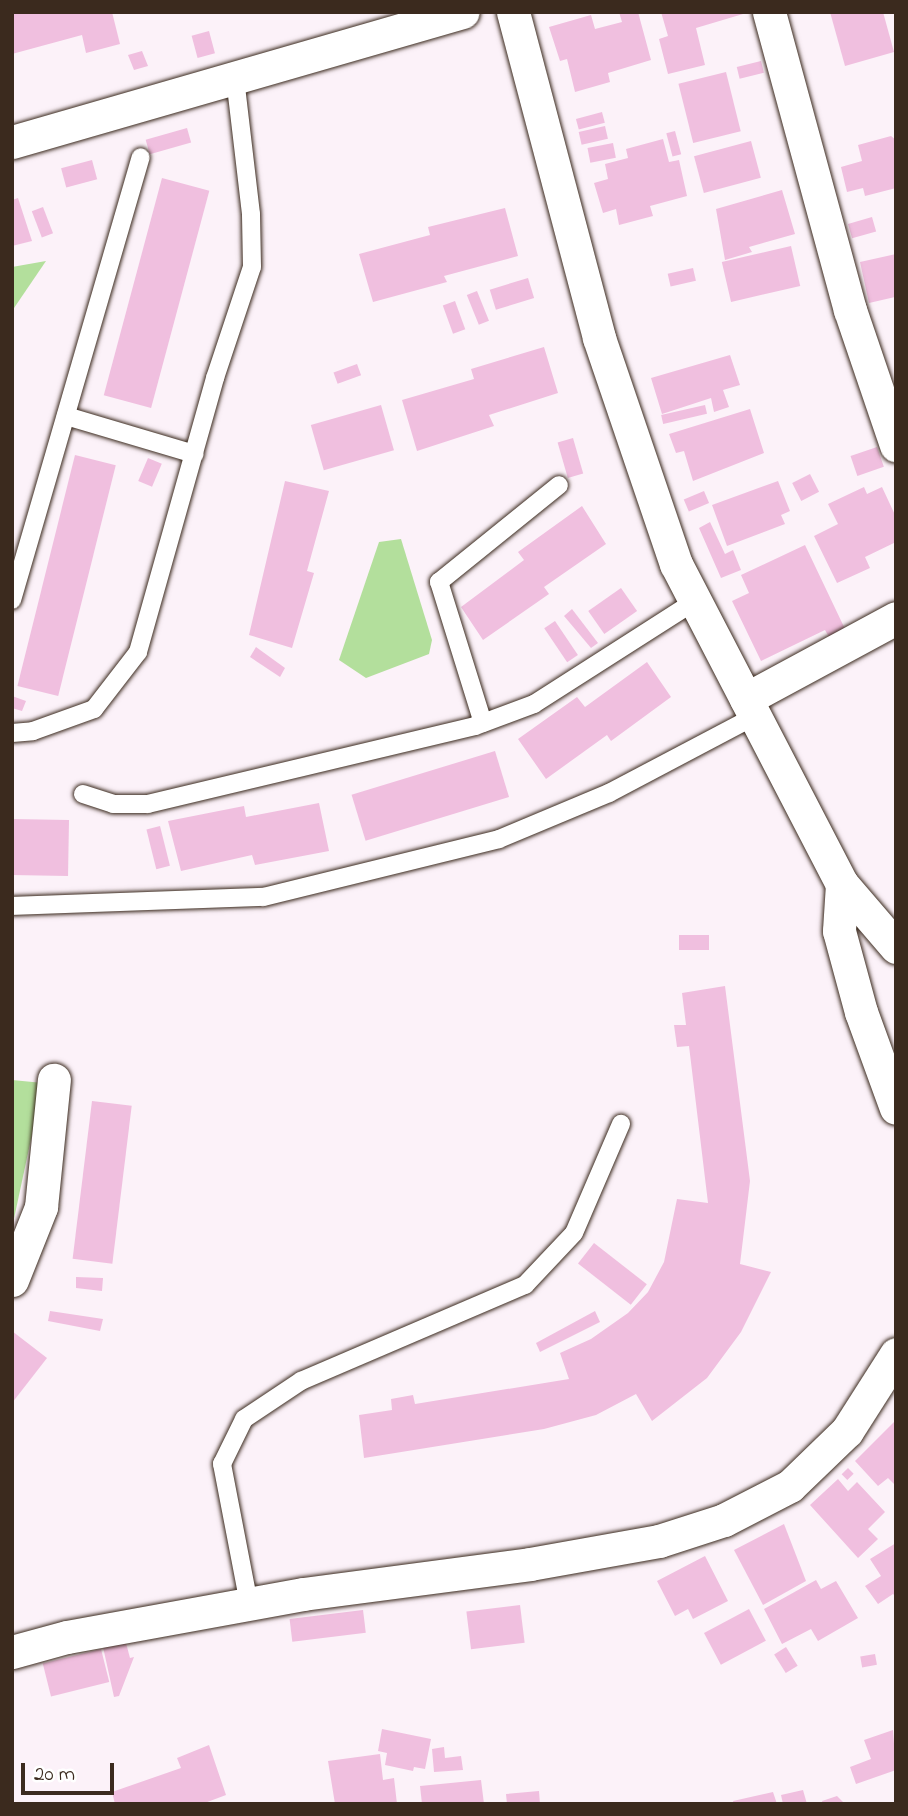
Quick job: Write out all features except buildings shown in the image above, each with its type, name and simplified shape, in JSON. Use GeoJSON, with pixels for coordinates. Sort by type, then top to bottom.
{"type":"FeatureCollection","features":[{"type":"Feature","properties":{"kind":"street"},"geometry":{"type":"LineString","coordinates":[[12,142],[463,12]]}},
{"type":"Feature","properties":{"kind":"street"},"geometry":{"type":"LineString","coordinates":[[513,12],[599,338],[672,553],[842,884],[896,947]]}},
{"type":"Feature","properties":{"kind":"street"},"geometry":{"type":"LineString","coordinates":[[769,12],[850,310],[895,442]]}},
{"type":"Feature","properties":{"kind":"street"},"geometry":{"type":"LineString","coordinates":[[751,708],[896,618]]}},
{"type":"Feature","properties":{"kind":"street"},"geometry":{"type":"LineString","coordinates":[[842,884],[839,931],[861,1012],[896,1108]]}},
{"type":"Feature","properties":{"kind":"street"},"geometry":{"type":"LineString","coordinates":[[12,1280],[41,1207],[54,1080]]}},
{"type":"Feature","properties":{"kind":"street"},"geometry":{"type":"LineString","coordinates":[[12,1652],[67,1637],[250,1604],[530,1564],[659,1541],[724,1520],[790,1486],[847,1431],[896,1354]]}},
{"type":"Feature","properties":{"kind":"lane"},"geometry":{"type":"LineString","coordinates":[[12,733],[33,730],[94,709],[138,652],[194,454],[252,267],[251,214],[235,78]]}},
{"type":"Feature","properties":{"kind":"lane"},"geometry":{"type":"LineString","coordinates":[[12,600],[141,158]]}},
{"type":"Feature","properties":{"kind":"lane"},"geometry":{"type":"LineString","coordinates":[[66,416],[194,454]]}},
{"type":"Feature","properties":{"kind":"lane"},"geometry":{"type":"LineString","coordinates":[[483,723],[439,582],[559,485]]}},
{"type":"Feature","properties":{"kind":"lane"},"geometry":{"type":"LineString","coordinates":[[83,794],[113,804],[148,804],[483,723],[534,704],[695,601]]}},
{"type":"Feature","properties":{"kind":"lane"},"geometry":{"type":"LineString","coordinates":[[12,906],[263,897],[499,839],[609,793],[751,708]]}},
{"type":"Feature","properties":{"kind":"lane"},"geometry":{"type":"LineString","coordinates":[[250,1604],[222,1464],[244,1419],[301,1381],[525,1285],[574,1233],[621,1124]]}},
{"type":"Feature","properties":{"kind":"green space"},"geometry":{"type":"Polygon","coordinates":[[[46,261],[12,311],[12,267],[46,261]]]}},
{"type":"Feature","properties":{"kind":"green space"},"geometry":{"type":"Polygon","coordinates":[[[401,539],[432,640],[429,654],[366,678],[339,660],[379,542],[401,539]]]}},
{"type":"Feature","properties":{"kind":"green space"},"geometry":{"type":"Polygon","coordinates":[[[12,1080],[43,1083],[12,1228],[12,1080]]]}}]}
